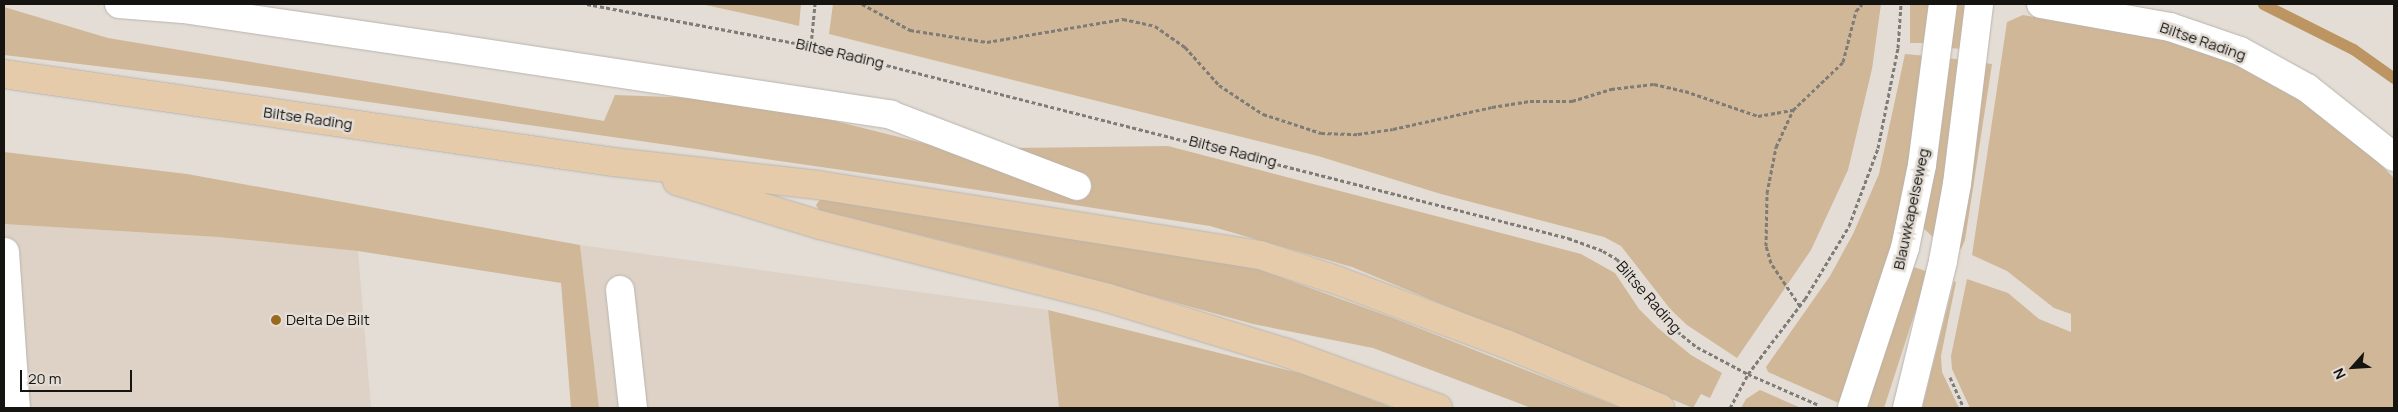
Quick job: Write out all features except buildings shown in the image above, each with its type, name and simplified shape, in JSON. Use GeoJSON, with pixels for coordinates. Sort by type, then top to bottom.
{"type":"FeatureCollection","features":[{"type":"Feature","properties":{"kind":"main road","name":"Biltse Rading"},"geometry":{"type":"LineString","coordinates":[[4,74],[613,162],[818,185],[1260,255],[1339,281],[1506,344],[1660,408]]}},
{"type":"Feature","properties":{"kind":"main road","name":"Biltse Rading"},"geometry":{"type":"LineString","coordinates":[[613,162],[820,225],[1108,298],[1284,352],[1438,408]]}},
{"type":"Feature","properties":{"kind":"street"},"geometry":{"type":"LineString","coordinates":[[119,4],[183,9],[891,115],[1077,186]]}},
{"type":"Feature","properties":{"kind":"street","name":"Blauwkapelseweg"},"geometry":{"type":"LineString","coordinates":[[1852,408],[1905,248],[1922,165],[1943,4]]}},
{"type":"Feature","properties":{"kind":"street"},"geometry":{"type":"LineString","coordinates":[[1906,408],[1943,261],[1957,184],[1979,4]]}},
{"type":"Feature","properties":{"kind":"street","name":"Biltse Rading"},"geometry":{"type":"LineString","coordinates":[[2041,4],[2170,27],[2240,51],[2307,88],[2394,157]]}},
{"type":"Feature","properties":{"kind":"street"},"geometry":{"type":"LineString","coordinates":[[5,252],[16,408]]}},
{"type":"Feature","properties":{"kind":"street"},"geometry":{"type":"LineString","coordinates":[[620,290],[633,408]]}},
{"type":"Feature","properties":{"kind":"path","name":"Biltse Rading"},"geometry":{"type":"LineString","coordinates":[[587,4],[811,46],[1494,217],[1603,250],[1628,270],[1672,327],[1697,347],[1748,374],[1826,408]]}},
{"type":"Feature","properties":{"kind":"path"},"geometry":{"type":"LineString","coordinates":[[811,46],[815,4]]}},
{"type":"Feature","properties":{"kind":"path"},"geometry":{"type":"LineString","coordinates":[[862,4],[910,30],[987,42],[1122,19],[1155,26],[1185,47],[1219,85],[1263,114],[1321,133],[1358,134],[1393,129],[1492,107],[1530,101],[1572,101],[1611,89],[1654,84],[1685,91],[1758,116],[1793,110]]}},
{"type":"Feature","properties":{"kind":"path"},"geometry":{"type":"LineString","coordinates":[[1800,306],[1771,263],[1766,246],[1766,193],[1776,146],[1793,110],[1843,62],[1856,11],[1862,4]]}},
{"type":"Feature","properties":{"kind":"path"},"geometry":{"type":"LineString","coordinates":[[1730,408],[1748,374],[1800,306],[1849,226],[1868,181],[1898,48],[1901,4]]}},
{"type":"Feature","properties":{"kind":"shaded area"},"geometry":{"type":"Polygon","coordinates":[[[701,4],[801,4],[799,26],[774,20],[701,4]]]}},
{"type":"Feature","properties":{"kind":"shaded area"},"geometry":{"type":"Polygon","coordinates":[[[833,4],[1881,4],[1872,69],[1848,170],[1811,250],[1737,358],[1687,325],[1671,310],[1621,246],[1604,237],[1441,194],[1318,156],[829,34],[833,4]]]}},
{"type":"Feature","properties":{"kind":"shaded area"},"geometry":{"type":"Polygon","coordinates":[[[1910,4],[1933,4],[1933,43],[1910,43],[1910,4]]]}},
{"type":"Feature","properties":{"kind":"shaded area"},"geometry":{"type":"Polygon","coordinates":[[[1954,4],[1967,6],[1963,49],[1948,48],[1954,4]]]}},
{"type":"Feature","properties":{"kind":"shaded area"},"geometry":{"type":"Polygon","coordinates":[[[4,7],[108,38],[604,121],[615,95],[751,100],[947,149],[1168,146],[1581,254],[1615,273],[1639,309],[1658,328],[1691,355],[1722,373],[1710,398],[1701,394],[1693,408],[1352,267],[1210,226],[932,183],[222,81],[4,55],[4,7]]]}},
{"type":"Feature","properties":{"kind":"shaded area"},"geometry":{"type":"Polygon","coordinates":[[[2023,15],[2169,40],[2233,61],[2299,99],[2369,153],[2394,178],[2394,408],[1970,408],[1952,369],[1951,356],[1967,279],[2008,293],[2039,319],[2071,332],[2071,314],[2054,308],[2007,271],[1972,255],[2007,22],[2023,15]]]}},
{"type":"Feature","properties":{"kind":"shaded area"},"geometry":{"type":"Polygon","coordinates":[[[1905,54],[1927,56],[1904,217],[1841,404],[1768,372],[1766,367],[1830,276],[1853,234],[1879,174],[1905,54]]]}},
{"type":"Feature","properties":{"kind":"shaded area"},"geometry":{"type":"Polygon","coordinates":[[[1947,58],[1963,60],[1954,145],[1934,238],[1923,228],[1947,58]]]}},
{"type":"Feature","properties":{"kind":"shaded area"},"geometry":{"type":"Polygon","coordinates":[[[1983,63],[1992,64],[1965,240],[1961,249],[1958,248],[1983,63]]]}},
{"type":"Feature","properties":{"kind":"shaded area"},"geometry":{"type":"Polygon","coordinates":[[[4,152],[187,174],[580,245],[599,408],[571,408],[561,283],[358,251],[218,237],[4,224],[4,152]]]}},
{"type":"Feature","properties":{"kind":"shaded area"},"geometry":{"type":"Polygon","coordinates":[[[821,198],[1249,266],[1393,318],[1622,408],[1531,408],[1373,348],[1253,324],[1032,263],[819,210],[816,205],[821,198]]]}},
{"type":"Feature","properties":{"kind":"shaded area"},"geometry":{"type":"Polygon","coordinates":[[[4,224],[218,237],[358,251],[371,408],[4,408],[4,224]]]}},
{"type":"Feature","properties":{"kind":"shaded area"},"geometry":{"type":"Polygon","coordinates":[[[580,245],[1048,310],[1059,408],[599,408],[580,245]]]}},
{"type":"Feature","properties":{"kind":"shaded area"},"geometry":{"type":"Polygon","coordinates":[[[1914,267],[1928,272],[1884,408],[1864,408],[1914,267]]]}},
{"type":"Feature","properties":{"kind":"shaded area"},"geometry":{"type":"Polygon","coordinates":[[[1954,281],[1956,282],[1941,356],[1942,372],[1959,408],[1922,408],[1954,281]]]}},
{"type":"Feature","properties":{"kind":"shaded area"},"geometry":{"type":"Polygon","coordinates":[[[1048,310],[1303,374],[1394,408],[1059,408],[1048,310]]]}},
{"type":"Feature","properties":{"kind":"shaded area"},"geometry":{"type":"Polygon","coordinates":[[[1760,390],[1801,408],[1741,408],[1746,399],[1760,390]]]}},
{"type":"Feature","properties":{"kind":"waterway"},"geometry":{"type":"LineString","coordinates":[[2263,4],[2353,49],[2394,78]]}},
{"type":"Feature","properties":{"kind":"place","name":"Delta De Bilt"},"geometry":{"type":"Point","coordinates":[276,320]}}]}
